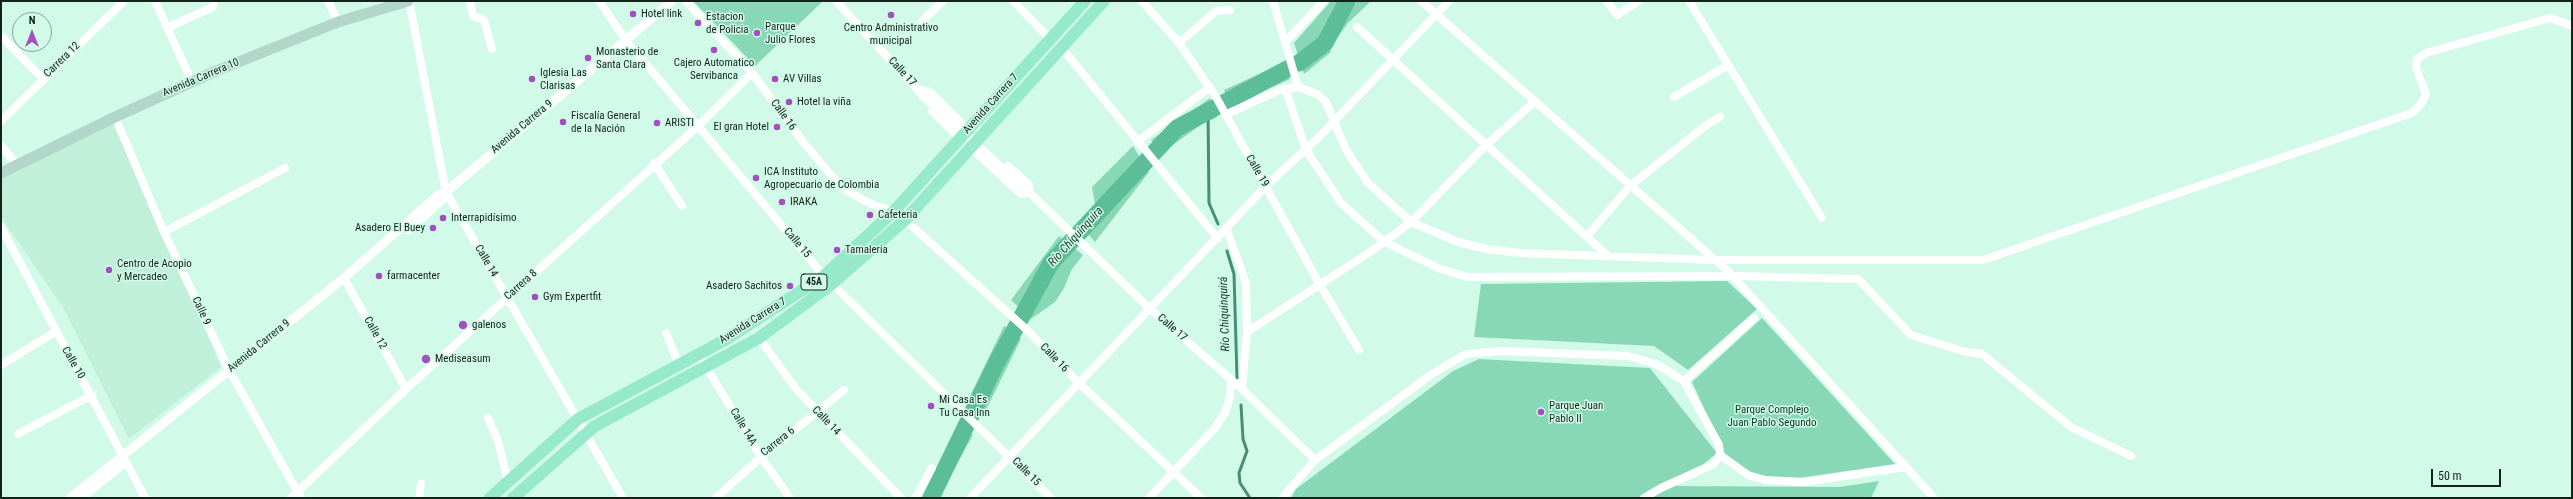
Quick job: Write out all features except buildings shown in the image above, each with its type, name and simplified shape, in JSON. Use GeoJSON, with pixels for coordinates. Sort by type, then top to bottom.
{"type":"FeatureCollection","features":[{"type":"Feature","properties":{"kind":"main road","name":"Avenida Carrera 10"},"geometry":{"type":"LineString","coordinates":[[1,173],[115,117],[192,82],[338,22],[409,1]]}},
{"type":"Feature","properties":{"kind":"main road","name":"Avenida Carrera 7"},"geometry":{"type":"LineString","coordinates":[[490,498],[578,419],[679,365],[828,280],[894,211],[1085,1]]}},
{"type":"Feature","properties":{"kind":"main road","name":"Avenida Carrera 7"},"geometry":{"type":"LineString","coordinates":[[515,497],[594,426],[759,338],[828,280],[905,220],[1104,1]]}},
{"type":"Feature","properties":{"kind":"street","name":"Carrera 12"},"geometry":{"type":"LineString","coordinates":[[1,121],[124,1]]}},
{"type":"Feature","properties":{"kind":"street"},"geometry":{"type":"LineString","coordinates":[[155,1],[169,27],[192,82]]}},
{"type":"Feature","properties":{"kind":"street"},"geometry":{"type":"LineString","coordinates":[[169,27],[213,7],[214,1]]}},
{"type":"Feature","properties":{"kind":"street"},"geometry":{"type":"LineString","coordinates":[[328,1],[338,22]]}},
{"type":"Feature","properties":{"kind":"street","name":"Calle 14"},"geometry":{"type":"LineString","coordinates":[[409,1],[446,192],[623,498]]}},
{"type":"Feature","properties":{"kind":"street"},"geometry":{"type":"LineString","coordinates":[[470,1],[473,16],[484,20],[492,49]]}},
{"type":"Feature","properties":{"kind":"street","name":"Calle 15"},"geometry":{"type":"LineString","coordinates":[[599,1],[625,39],[828,280],[961,412],[1010,456],[1051,498]]}},
{"type":"Feature","properties":{"kind":"street","name":"Avenida Carrera 9"},"geometry":{"type":"LineString","coordinates":[[81,498],[123,460],[345,280],[438,195],[446,192],[625,39],[672,1]]}},
{"type":"Feature","properties":{"kind":"street","name":"Calle 16"},"geometry":{"type":"LineString","coordinates":[[686,1],[752,73],[804,144],[846,190],[878,207],[894,211]]}},
{"type":"Feature","properties":{"kind":"street","name":"Calle 17"},"geometry":{"type":"LineString","coordinates":[[836,1],[926,98],[1028,191],[1150,309],[1242,389],[1315,460]]}},
{"type":"Feature","properties":{"kind":"street"},"geometry":{"type":"LineString","coordinates":[[922,21],[943,1]]}},
{"type":"Feature","properties":{"kind":"street"},"geometry":{"type":"LineString","coordinates":[[1012,1],[1051,40]]}},
{"type":"Feature","properties":{"kind":"street","name":"Calle 19"},"geometry":{"type":"LineString","coordinates":[[1142,1],[1179,43],[1210,87],[1223,113],[1320,285],[1359,350]]}},
{"type":"Feature","properties":{"kind":"street"},"geometry":{"type":"LineString","coordinates":[[1273,1],[1290,55],[1298,87]]}},
{"type":"Feature","properties":{"kind":"street"},"geometry":{"type":"LineString","coordinates":[[1285,42],[1324,1]]}},
{"type":"Feature","properties":{"kind":"street"},"geometry":{"type":"LineString","coordinates":[[1421,1],[1435,15],[1732,276],[1934,498]]}},
{"type":"Feature","properties":{"kind":"street"},"geometry":{"type":"LineString","coordinates":[[970,498],[1227,230],[1265,187],[1306,150],[1449,1]]}},
{"type":"Feature","properties":{"kind":"street"},"geometry":{"type":"LineString","coordinates":[[1607,1],[1617,15],[1639,1]]}},
{"type":"Feature","properties":{"kind":"street"},"geometry":{"type":"LineString","coordinates":[[1689,1],[1822,218]]}},
{"type":"Feature","properties":{"kind":"street"},"geometry":{"type":"LineString","coordinates":[[1179,43],[1216,11],[1230,10]]}},
{"type":"Feature","properties":{"kind":"street"},"geometry":{"type":"LineString","coordinates":[[1223,113],[1285,88],[1298,87],[1317,94],[1326,102],[1333,122],[1346,150],[1368,183],[1411,222],[1458,242],[1486,249],[1520,253],[1715,260],[1983,260],[2412,113],[2421,104],[2426,94],[2416,68],[2417,60],[2426,52],[2550,18],[2572,26]]}},
{"type":"Feature","properties":{"kind":"street"},"geometry":{"type":"LineString","coordinates":[[1357,27],[1608,256]]}},
{"type":"Feature","properties":{"kind":"street"},"geometry":{"type":"LineString","coordinates":[[1,36],[43,79]]}},
{"type":"Feature","properties":{"kind":"street"},"geometry":{"type":"LineString","coordinates":[[1061,47],[1154,163],[1218,239]]}},
{"type":"Feature","properties":{"kind":"street"},"geometry":{"type":"LineString","coordinates":[[1674,97],[1728,65]]}},
{"type":"Feature","properties":{"kind":"street","name":"Carrera 8"},"geometry":{"type":"LineString","coordinates":[[296,496],[406,389],[654,163],[698,126],[752,73]]}},
{"type":"Feature","properties":{"kind":"street"},"geometry":{"type":"LineString","coordinates":[[1137,142],[1210,87]]}},
{"type":"Feature","properties":{"kind":"street"},"geometry":{"type":"LineString","coordinates":[[1285,88],[1306,150],[1342,203],[1383,241],[1438,268],[1467,277],[1732,276],[1858,279],[1911,335],[1962,351],[1982,354],[2071,427],[2131,456]]}},
{"type":"Feature","properties":{"kind":"street","name":"Calle 17"},"geometry":{"type":"LineString","coordinates":[[919,90],[930,92],[968,130]]}},
{"type":"Feature","properties":{"kind":"street","name":"Calle 17"},"geometry":{"type":"LineString","coordinates":[[919,90],[922,100],[960,139]]}},
{"type":"Feature","properties":{"kind":"street"},"geometry":{"type":"LineString","coordinates":[[1247,332],[1320,285],[1411,222],[1486,145],[1534,102]]}},
{"type":"Feature","properties":{"kind":"street","name":"Calle 9"},"geometry":{"type":"LineString","coordinates":[[115,117],[164,232],[230,373],[296,496]]}},
{"type":"Feature","properties":{"kind":"street"},"geometry":{"type":"LineString","coordinates":[[1587,236],[1630,186],[1705,126],[1720,117]]}},
{"type":"Feature","properties":{"kind":"street","name":"Calle 17"},"geometry":{"type":"LineString","coordinates":[[974,143],[1021,194],[1028,191]]}},
{"type":"Feature","properties":{"kind":"street","name":"Calle 17"},"geometry":{"type":"LineString","coordinates":[[974,143],[1029,185],[1028,191]]}},
{"type":"Feature","properties":{"kind":"street"},"geometry":{"type":"LineString","coordinates":[[1,144],[16,166]]}},
{"type":"Feature","properties":{"kind":"street"},"geometry":{"type":"LineString","coordinates":[[654,163],[682,206]]}},
{"type":"Feature","properties":{"kind":"street"},"geometry":{"type":"LineString","coordinates":[[164,232],[285,168]]}},
{"type":"Feature","properties":{"kind":"street","name":"Calle 16"},"geometry":{"type":"LineString","coordinates":[[905,220],[1026,329],[1080,384],[1201,498]]}},
{"type":"Feature","properties":{"kind":"street","name":"Calle 10"},"geometry":{"type":"LineString","coordinates":[[1,227],[55,332],[92,395],[123,460],[145,498]]}},
{"type":"Feature","properties":{"kind":"street"},"geometry":{"type":"LineString","coordinates":[[1227,230],[1246,283],[1247,332],[1242,389]]}},
{"type":"Feature","properties":{"kind":"street","name":"Calle 12"},"geometry":{"type":"LineString","coordinates":[[345,280],[406,389]]}},
{"type":"Feature","properties":{"kind":"street"},"geometry":{"type":"LineString","coordinates":[[1684,381],[1754,318]]}},
{"type":"Feature","properties":{"kind":"street"},"geometry":{"type":"LineString","coordinates":[[1,365],[55,332]]}},
{"type":"Feature","properties":{"kind":"street"},"geometry":{"type":"LineString","coordinates":[[666,333],[679,365]]}},
{"type":"Feature","properties":{"kind":"street","name":"Calle 14"},"geometry":{"type":"LineString","coordinates":[[759,338],[796,390],[901,498]]}},
{"type":"Feature","properties":{"kind":"street"},"geometry":{"type":"LineString","coordinates":[[1282,498],[1315,460],[1368,420],[1466,354],[1501,351],[1628,356],[1656,364],[1684,381],[1719,445],[1720,455],[1714,464],[1661,488],[1644,498]]}},
{"type":"Feature","properties":{"kind":"street","name":"Calle 14A"},"geometry":{"type":"LineString","coordinates":[[698,354],[760,457],[790,498]]}},
{"type":"Feature","properties":{"kind":"street"},"geometry":{"type":"LineString","coordinates":[[1149,498],[1215,428],[1226,411],[1230,396],[1231,379]]}},
{"type":"Feature","properties":{"kind":"street","name":"Carrera 6"},"geometry":{"type":"LineString","coordinates":[[716,498],[760,457],[844,390]]}},
{"type":"Feature","properties":{"kind":"street"},"geometry":{"type":"LineString","coordinates":[[18,434],[92,395]]}},
{"type":"Feature","properties":{"kind":"street"},"geometry":{"type":"LineString","coordinates":[[488,418],[498,441],[508,482]]}},
{"type":"Feature","properties":{"kind":"street"},"geometry":{"type":"LineString","coordinates":[[1720,455],[1748,476],[1765,480],[1804,482],[1906,467]]}},
{"type":"Feature","properties":{"kind":"street","name":"Avenida Carrera 9"},"geometry":{"type":"LineString","coordinates":[[70,498],[123,460]]}},
{"type":"Feature","properties":{"kind":"street"},"geometry":{"type":"LineString","coordinates":[[915,498],[932,468]]}},
{"type":"Feature","properties":{"kind":"street"},"geometry":{"type":"LineString","coordinates":[[419,498],[420,484]]}},
{"type":"Feature","properties":{"kind":"shaded area","name":"Centro de Acopio y Mercadeo"},"geometry":{"type":"Polygon","coordinates":[[[115,117],[221,367],[129,439],[64,309],[1,217],[1,173],[115,117]]]}},
{"type":"Feature","properties":{"kind":"green space","name":"Parque Julio Flores"},"geometry":{"type":"Polygon","coordinates":[[[693,1],[823,1],[755,66],[693,1]]]}},
{"type":"Feature","properties":{"kind":"green space"},"geometry":{"type":"Polygon","coordinates":[[[1331,1],[1371,1],[1348,23],[1330,48],[1331,52],[1304,74],[1294,43],[1331,1]]]}},
{"type":"Feature","properties":{"kind":"green space"},"geometry":{"type":"Polygon","coordinates":[[[1285,62],[1290,79],[1230,106],[1224,90],[1285,62]]]}},
{"type":"Feature","properties":{"kind":"green space"},"geometry":{"type":"Polygon","coordinates":[[[1210,98],[1217,117],[1201,125],[1160,154],[1151,140],[1210,98]]]}},
{"type":"Feature","properties":{"kind":"green space"},"geometry":{"type":"Polygon","coordinates":[[[1133,146],[1149,172],[1095,242],[1079,224],[1095,204],[1092,187],[1133,146]]]}},
{"type":"Feature","properties":{"kind":"green space"},"geometry":{"type":"Polygon","coordinates":[[[1059,236],[1083,255],[1072,269],[1064,288],[1055,302],[1031,319],[1011,300],[1059,236]]]}},
{"type":"Feature","properties":{"kind":"green space"},"geometry":{"type":"Polygon","coordinates":[[[1727,281],[1757,309],[1688,370],[1654,346],[1474,337],[1481,284],[1727,281]]]}},
{"type":"Feature","properties":{"kind":"green space","name":"Parque Complejo Juan Pablo Segundo"},"geometry":{"type":"Polygon","coordinates":[[[1762,318],[1895,464],[1799,478],[1766,477],[1749,472],[1725,454],[1692,382],[1762,318]]]}},
{"type":"Feature","properties":{"kind":"green space"},"geometry":{"type":"Polygon","coordinates":[[[1004,326],[1021,339],[982,418],[967,402],[1004,326]]]}},
{"type":"Feature","properties":{"kind":"green space","name":"Parque Juan Pablo II"},"geometry":{"type":"Polygon","coordinates":[[[1479,359],[1650,368],[1717,453],[1677,486],[1840,487],[1879,481],[1871,498],[1291,498],[1296,489],[1453,371],[1479,359]]]}},
{"type":"Feature","properties":{"kind":"green space"},"geometry":{"type":"Polygon","coordinates":[[[960,422],[973,435],[938,498],[922,498],[960,422]]]}},
{"type":"Feature","properties":{"kind":"waterway","name":"Río Chiquinquira"},"geometry":{"type":"LineString","coordinates":[[1299,63],[1325,43],[1347,1]]}},
{"type":"Feature","properties":{"kind":"waterway","name":"Río Chiquinquira"},"geometry":{"type":"LineString","coordinates":[[931,498],[997,362],[1051,263],[1177,128],[1289,68]]}},
{"type":"Feature","properties":{"kind":"waterway","name":"Río Chiquinquirá"},"geometry":{"type":"LineString","coordinates":[[1208,111],[1209,203],[1218,224]]}},
{"type":"Feature","properties":{"kind":"waterway","name":"Río Chiquinquirá"},"geometry":{"type":"LineString","coordinates":[[1227,251],[1234,274],[1237,378]]}},
{"type":"Feature","properties":{"kind":"waterway"},"geometry":{"type":"LineString","coordinates":[[1241,405],[1243,439],[1247,451],[1239,473],[1240,483],[1250,498]]}},
{"type":"Feature","properties":{"kind":"place","name":"Hotel link"},"geometry":{"type":"Point","coordinates":[633,14]}},
{"type":"Feature","properties":{"kind":"place","name":"Centro Administrativo municipal"},"geometry":{"type":"Point","coordinates":[891,15]}},
{"type":"Feature","properties":{"kind":"place","name":"Estacion de Policia"},"geometry":{"type":"Point","coordinates":[698,23]}},
{"type":"Feature","properties":{"kind":"place","name":"Parque Julio Flores"},"geometry":{"type":"Point","coordinates":[757,33]}},
{"type":"Feature","properties":{"kind":"place","name":"Cajero Automatico Servibanca"},"geometry":{"type":"Point","coordinates":[714,50]}},
{"type":"Feature","properties":{"kind":"place","name":"Monasterio de Santa Clara"},"geometry":{"type":"Point","coordinates":[588,58]}},
{"type":"Feature","properties":{"kind":"place","name":"Iglesia Las Clarisas"},"geometry":{"type":"Point","coordinates":[532,79]}},
{"type":"Feature","properties":{"kind":"place","name":"AV Villas"},"geometry":{"type":"Point","coordinates":[775,79]}},
{"type":"Feature","properties":{"kind":"place","name":"Hotel la viña"},"geometry":{"type":"Point","coordinates":[789,102]}},
{"type":"Feature","properties":{"kind":"place","name":"Fiscalía General de la Nación"},"geometry":{"type":"Point","coordinates":[563,122]}},
{"type":"Feature","properties":{"kind":"place","name":"ARISTI"},"geometry":{"type":"Point","coordinates":[657,123]}},
{"type":"Feature","properties":{"kind":"place","name":"El gran Hotel"},"geometry":{"type":"Point","coordinates":[777,127]}},
{"type":"Feature","properties":{"kind":"place","name":"ICA Instituto Agropecuario de Colombia"},"geometry":{"type":"Point","coordinates":[756,178]}},
{"type":"Feature","properties":{"kind":"place","name":"IRAKA"},"geometry":{"type":"Point","coordinates":[782,202]}},
{"type":"Feature","properties":{"kind":"place","name":"Cafeteria"},"geometry":{"type":"Point","coordinates":[870,215]}},
{"type":"Feature","properties":{"kind":"place","name":"Interrapidísimo"},"geometry":{"type":"Point","coordinates":[443,218]}},
{"type":"Feature","properties":{"kind":"place","name":"Asadero El Buey"},"geometry":{"type":"Point","coordinates":[433,228]}},
{"type":"Feature","properties":{"kind":"place","name":"Tamaleria"},"geometry":{"type":"Point","coordinates":[837,250]}},
{"type":"Feature","properties":{"kind":"place","name":"Centro de Acopio y Mercadeo"},"geometry":{"type":"Point","coordinates":[109,270]}},
{"type":"Feature","properties":{"kind":"place","name":"farmacenter"},"geometry":{"type":"Point","coordinates":[379,276]}},
{"type":"Feature","properties":{"kind":"place","name":"Asadero Sachitos"},"geometry":{"type":"Point","coordinates":[790,286]}},
{"type":"Feature","properties":{"kind":"place","name":"Gym Expertfit"},"geometry":{"type":"Point","coordinates":[535,297]}},
{"type":"Feature","properties":{"kind":"place","name":"galenos"},"geometry":{"type":"Point","coordinates":[463,325]}},
{"type":"Feature","properties":{"kind":"place","name":"Mediseasum"},"geometry":{"type":"Point","coordinates":[426,359]}},
{"type":"Feature","properties":{"kind":"place","name":"Mi Casa Es Tu Casa Inn"},"geometry":{"type":"Point","coordinates":[931,406]}},
{"type":"Feature","properties":{"kind":"place","name":"Parque Juan Pablo II"},"geometry":{"type":"Point","coordinates":[1541,412]}}]}
